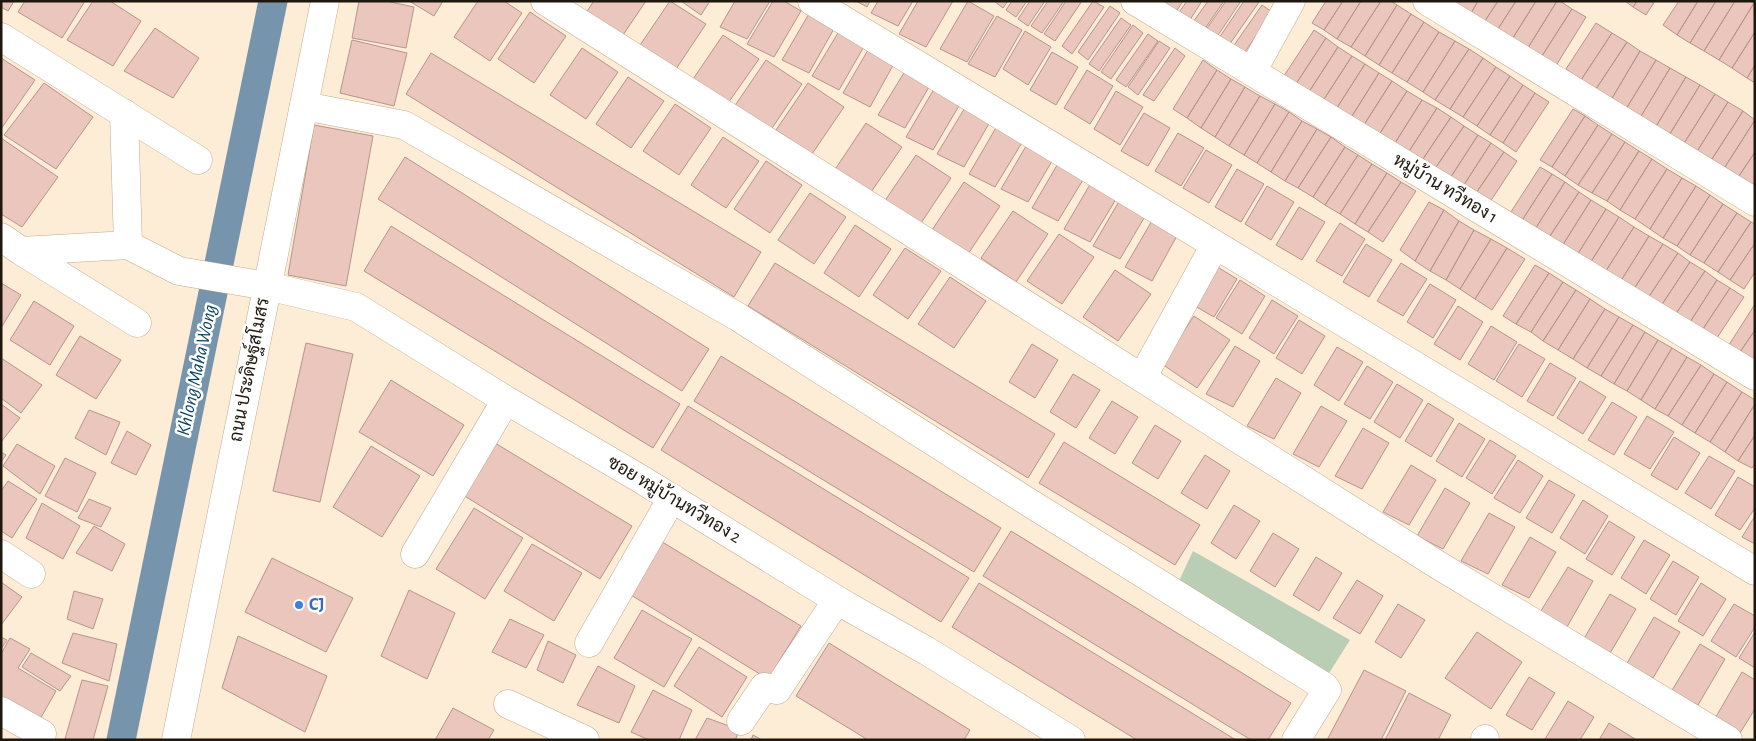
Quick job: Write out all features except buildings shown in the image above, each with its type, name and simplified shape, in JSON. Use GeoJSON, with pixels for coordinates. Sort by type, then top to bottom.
{"type":"FeatureCollection","features":[{"type":"Feature","properties":{"kind":"street","name":"ถนน ประดิษฐ์สโมสร"},"geometry":{"type":"LineString","coordinates":[[176,740],[257,284],[304,106],[325,1]]}},
{"type":"Feature","properties":{"kind":"street"},"geometry":{"type":"LineString","coordinates":[[546,1],[1438,565],[1728,740]]}},
{"type":"Feature","properties":{"kind":"street"},"geometry":{"type":"LineString","coordinates":[[812,1],[1755,571]]}},
{"type":"Feature","properties":{"kind":"street","name":"หมู่บ้าน ทวีทอง 1"},"geometry":{"type":"LineString","coordinates":[[1135,1],[1755,376]]}},
{"type":"Feature","properties":{"kind":"street"},"geometry":{"type":"LineString","coordinates":[[1252,72],[1291,1]]}},
{"type":"Feature","properties":{"kind":"street"},"geometry":{"type":"LineString","coordinates":[[1427,1],[1755,202]]}},
{"type":"Feature","properties":{"kind":"street"},"geometry":{"type":"LineString","coordinates":[[1,37],[198,160]]}},
{"type":"Feature","properties":{"kind":"street"},"geometry":{"type":"LineString","coordinates":[[304,106],[404,126],[738,317],[1025,500],[1325,687],[1326,693],[1296,740]]}},
{"type":"Feature","properties":{"kind":"street"},"geometry":{"type":"LineString","coordinates":[[11,244],[128,245],[124,114]]}},
{"type":"Feature","properties":{"kind":"street"},"geometry":{"type":"LineString","coordinates":[[11,244],[137,323]]}},
{"type":"Feature","properties":{"kind":"street","name":"ซอย หมู่บ้านทวีทอง 2"},"geometry":{"type":"LineString","coordinates":[[128,245],[179,271],[257,284],[356,307],[837,600],[927,651],[1070,740]]}},
{"type":"Feature","properties":{"kind":"street"},"geometry":{"type":"LineString","coordinates":[[1142,378],[1215,246]]}},
{"type":"Feature","properties":{"kind":"street"},"geometry":{"type":"LineString","coordinates":[[415,554],[506,400]]}},
{"type":"Feature","properties":{"kind":"street"},"geometry":{"type":"LineString","coordinates":[[589,643],[672,498]]}},
{"type":"Feature","properties":{"kind":"street"},"geometry":{"type":"LineString","coordinates":[[1,554],[31,574]]}},
{"type":"Feature","properties":{"kind":"street"},"geometry":{"type":"LineString","coordinates":[[741,721],[764,687],[777,690],[837,600]]}},
{"type":"Feature","properties":{"kind":"street"},"geometry":{"type":"LineString","coordinates":[[508,704],[585,740]]}},
{"type":"Feature","properties":{"kind":"street"},"geometry":{"type":"LineString","coordinates":[[1,711],[42,734]]}},
{"type":"Feature","properties":{"kind":"green space"},"geometry":{"type":"Polygon","coordinates":[[[1193,551],[1350,640],[1326,678],[1179,581],[1193,551]]]}},
{"type":"Feature","properties":{"kind":"waterway","name":"Khlong Maha Wong"},"geometry":{"type":"LineString","coordinates":[[121,740],[273,1]]}},
{"type":"Feature","properties":{"kind":"place","name":"CJ"},"geometry":{"type":"Point","coordinates":[299,605]}}]}
